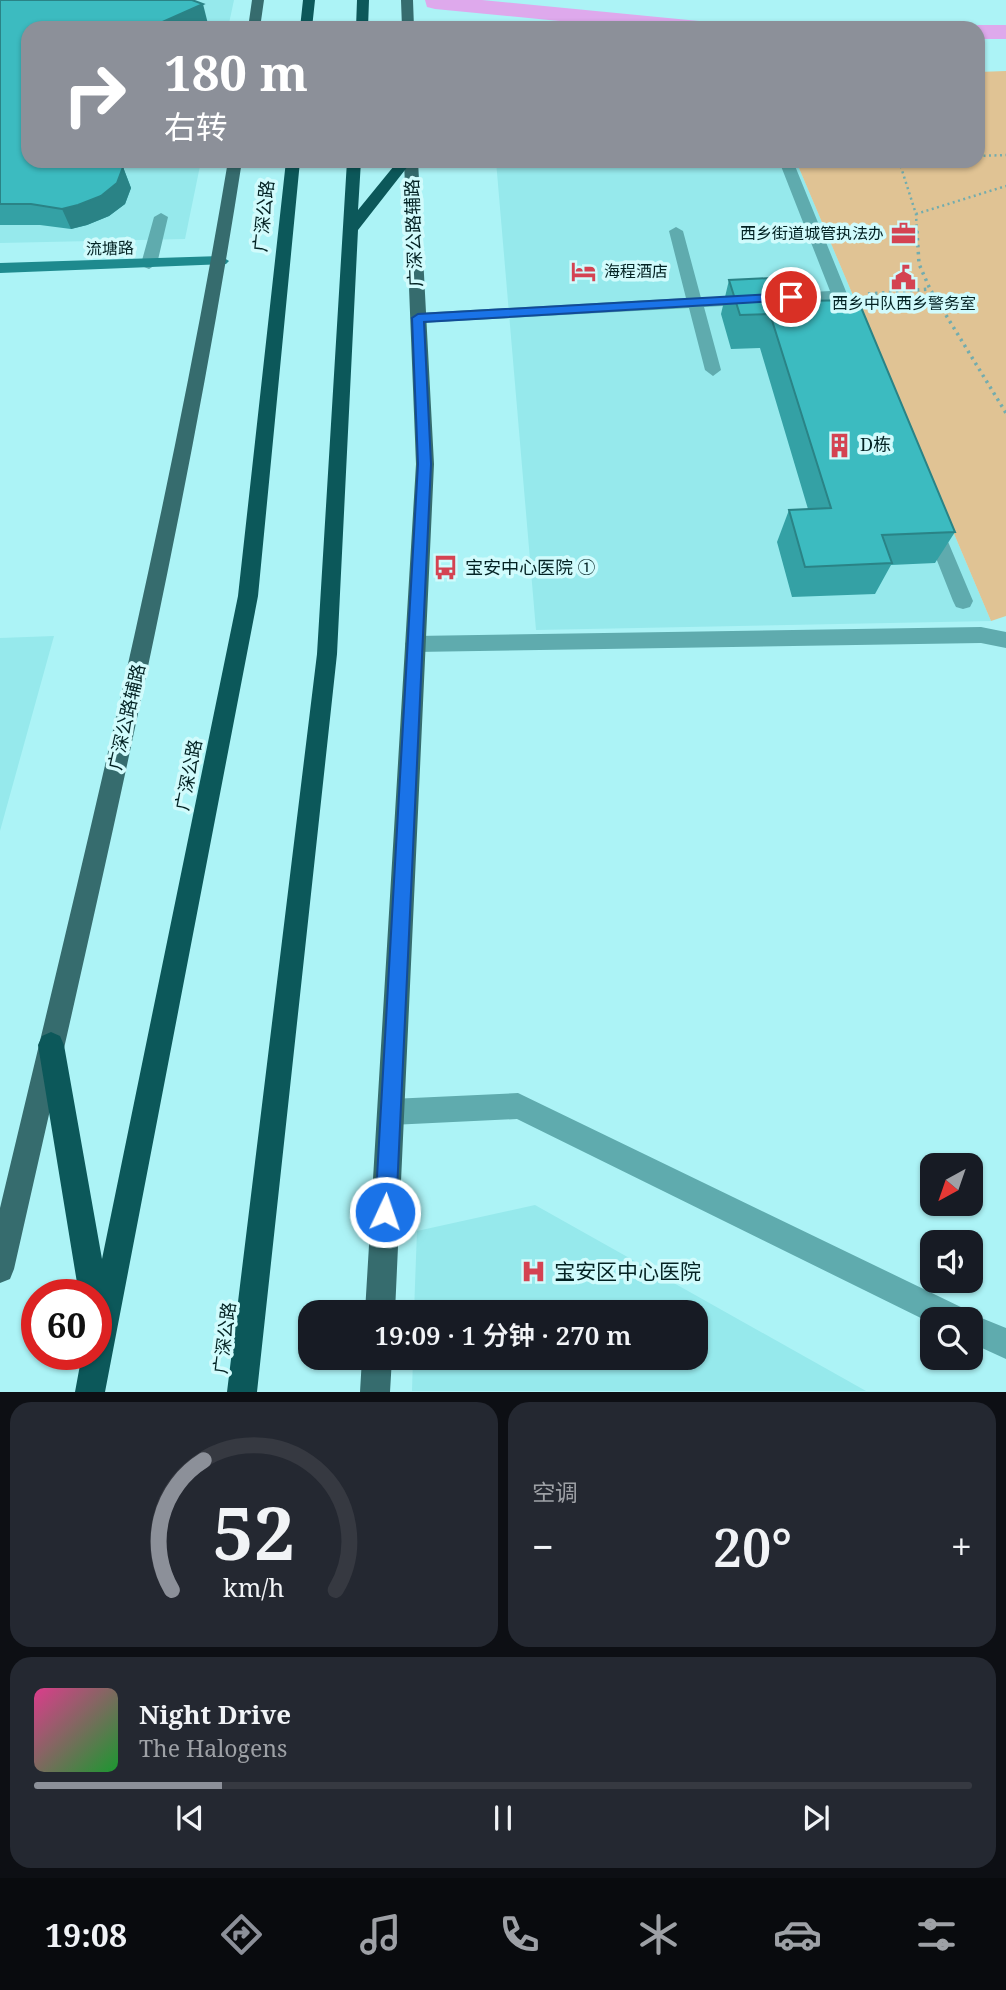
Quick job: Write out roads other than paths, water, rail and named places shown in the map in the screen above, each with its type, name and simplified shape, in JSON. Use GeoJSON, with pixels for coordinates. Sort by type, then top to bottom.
{"type":"FeatureCollection","features":[{"type":"Feature","properties":{"kind":"highway"},"geometry":{"type":"LineString","coordinates":[[307,21],[309,0]]}},
{"type":"Feature","properties":{"kind":"highway"},"geometry":{"type":"LineString","coordinates":[[362,21],[363,0]]}},
{"type":"Feature","properties":{"kind":"highway","name":"广深公路"},"geometry":{"type":"LineString","coordinates":[[107,1279],[248,596],[292,168]]}},
{"type":"Feature","properties":{"kind":"highway","name":"广深公路"},"geometry":{"type":"LineString","coordinates":[[242,1391],[327,654],[354,168]]}},
{"type":"Feature","properties":{"kind":"highway"},"geometry":{"type":"LineString","coordinates":[[351,229],[399,168]]}},
{"type":"Feature","properties":{"kind":"highway"},"geometry":{"type":"LineString","coordinates":[[51,1045],[91,1279]]}},
{"type":"Feature","properties":{"kind":"highway","name":"广深公路"},"geometry":{"type":"LineString","coordinates":[[90,1391],[92,1370]]}},
{"type":"Feature","properties":{"kind":"main road"},"geometry":{"type":"LineString","coordinates":[[255,21],[258,0]]}},
{"type":"Feature","properties":{"kind":"main road"},"geometry":{"type":"LineString","coordinates":[[407,0],[408,21]]}},
{"type":"Feature","properties":{"kind":"main road","name":"广深公路辅路"},"geometry":{"type":"LineString","coordinates":[[0,1269],[148,627],[221,261],[234,168]]}},
{"type":"Feature","properties":{"kind":"main road","name":"广深公路辅路"},"geometry":{"type":"LineString","coordinates":[[381,1300],[425,464],[411,168]]}},
{"type":"Feature","properties":{"kind":"main road","name":"流塘路"},"geometry":{"type":"LineString","coordinates":[[0,268],[221,261]]}},
{"type":"Feature","properties":{"kind":"main road"},"geometry":{"type":"LineString","coordinates":[[375,1391],[376,1370]]}},
{"type":"Feature","properties":{"kind":"street"},"geometry":{"type":"LineString","coordinates":[[789,168],[860,346]]}},
{"type":"Feature","properties":{"kind":"street"},"geometry":{"type":"LineString","coordinates":[[149,264],[161,217]]}},
{"type":"Feature","properties":{"kind":"street"},"geometry":{"type":"LineString","coordinates":[[676,231],[713,370]]}},
{"type":"Feature","properties":{"kind":"street"},"geometry":{"type":"LineString","coordinates":[[418,318],[839,295]]}},
{"type":"Feature","properties":{"kind":"street"},"geometry":{"type":"LineString","coordinates":[[927,512],[962,601]]}},
{"type":"Feature","properties":{"kind":"street"},"geometry":{"type":"LineString","coordinates":[[415,644],[981,635],[1006,640]]}},
{"type":"Feature","properties":{"kind":"street"},"geometry":{"type":"LineString","coordinates":[[391,1112],[518,1106],[930,1307]]}},
{"type":"Feature","properties":{"kind":"street"},"geometry":{"type":"LineString","coordinates":[[983,1332],[1006,1343]]}},
{"type":"Feature","properties":{"kind":"waterway"},"geometry":{"type":"LineString","coordinates":[[435,2],[628,21]]}},
{"type":"Feature","properties":{"kind":"waterway"},"geometry":{"type":"LineString","coordinates":[[985,32],[1006,32]]}},
{"type":"Feature","properties":{"kind":"place","name":"西乡街道城管执法办"},"geometry":{"type":"Point","coordinates":[904,233]}},
{"type":"Feature","properties":{"kind":"place","name":"海程酒店"},"geometry":{"type":"Point","coordinates":[584,271]}},
{"type":"Feature","properties":{"kind":"place","name":"西乡中队西乡警务室"},"geometry":{"type":"Point","coordinates":[904,277]}},
{"type":"Feature","properties":{"kind":"place","name":"D栋"},"geometry":{"type":"Point","coordinates":[840,445]}},
{"type":"Feature","properties":{"kind":"place","name":"宝安中心医院 ①"},"geometry":{"type":"Point","coordinates":[445,568]}},
{"type":"Feature","properties":{"kind":"place","name":"宝安区中心医院"},"geometry":{"type":"Point","coordinates":[534,1272]}}]}
